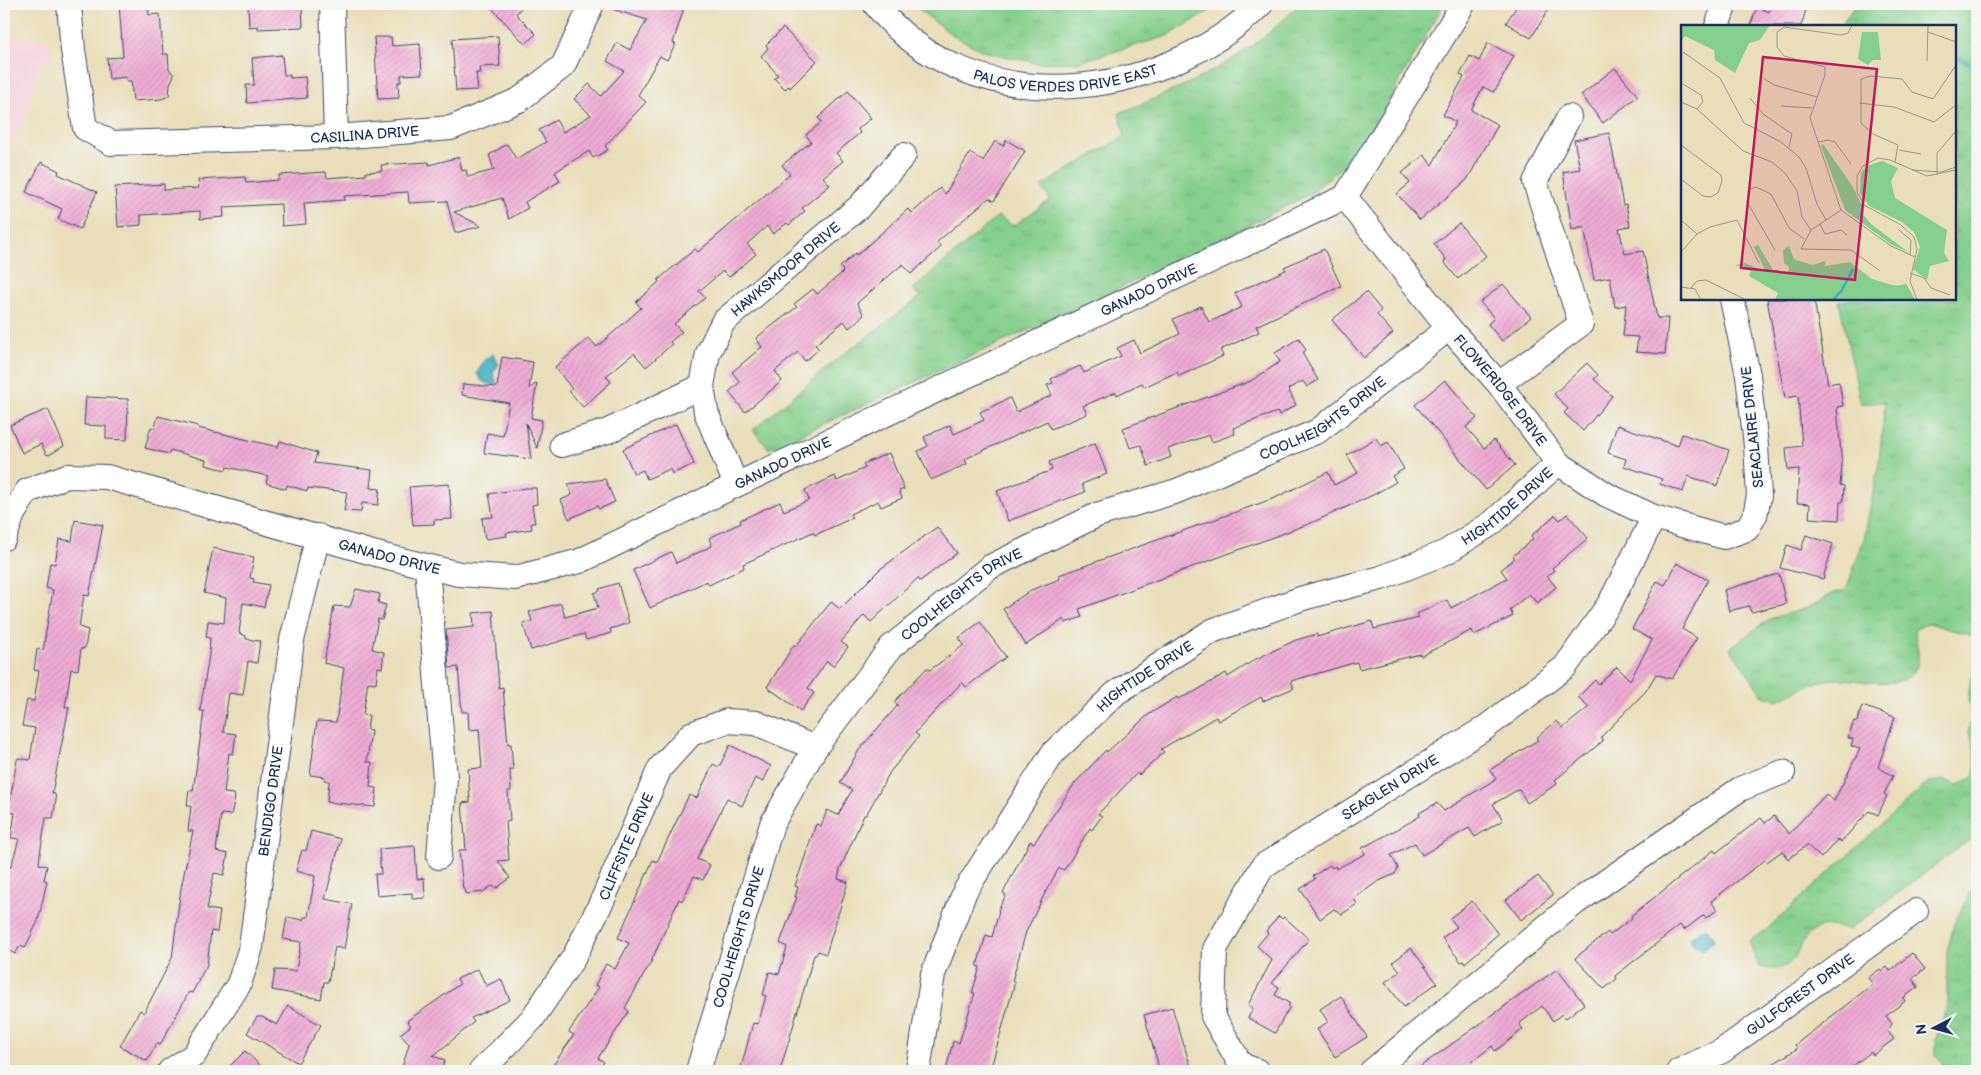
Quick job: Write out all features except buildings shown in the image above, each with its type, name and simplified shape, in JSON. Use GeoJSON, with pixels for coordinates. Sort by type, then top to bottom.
{"type":"FeatureCollection","features":[{"type":"Feature","properties":{"kind":"street","name":"CASILINA DRIVE"},"geometry":{"type":"LineString","coordinates":[[70,4],[73,50],[85,128],[111,143],[336,137],[451,128],[519,100],[564,66],[592,4]]}},
{"type":"Feature","properties":{"kind":"street"},"geometry":{"type":"LineString","coordinates":[[332,4],[336,137]]}},
{"type":"Feature","properties":{"kind":"street","name":"PALOS VERDES DRIVE EAST"},"geometry":{"type":"LineString","coordinates":[[875,4],[911,39],[944,61],[980,77],[1015,84],[1051,87],[1105,82],[1158,69],[1191,54],[1222,36],[1262,4]]}},
{"type":"Feature","properties":{"kind":"street"},"geometry":{"type":"LineString","coordinates":[[1345,197],[1463,4]]}},
{"type":"Feature","properties":{"kind":"street"},"geometry":{"type":"LineString","coordinates":[[1716,25],[1726,4]]}},
{"type":"Feature","properties":{"kind":"street"},"geometry":{"type":"LineString","coordinates":[[1499,384],[1581,324],[1536,182],[1569,117]]}},
{"type":"Feature","properties":{"kind":"street","name":"HAWKSMOOR DRIVE"},"geometry":{"type":"LineString","coordinates":[[736,485],[706,412],[702,386],[708,354],[723,322],[859,207],[904,155]]}},
{"type":"Feature","properties":{"kind":"street","name":"FLOWERIDGE DRIVE"},"geometry":{"type":"LineString","coordinates":[[1345,197],[1449,328],[1499,384],[1558,464],[1607,495],[1654,517],[1724,537]]}},
{"type":"Feature","properties":{"kind":"street","name":"GANADO DRIVE"},"geometry":{"type":"LineString","coordinates":[[4,538],[13,514],[27,491],[67,476],[108,477],[427,568],[459,574],[515,578],[580,561],[736,485],[1345,197]]}},
{"type":"Feature","properties":{"kind":"street","name":"SEACLAIRE DRIVE"},"geometry":{"type":"LineString","coordinates":[[1724,537],[1747,530],[1756,515],[1759,496],[1756,446],[1748,375],[1732,300]]}},
{"type":"Feature","properties":{"kind":"street","name":"COOLHEIGHTS DRIVE"},"geometry":{"type":"LineString","coordinates":[[698,1071],[772,824],[815,748],[891,647],[990,567],[1098,515],[1177,491],[1318,431],[1449,328]]}},
{"type":"Feature","properties":{"kind":"street"},"geometry":{"type":"LineString","coordinates":[[562,445],[608,431],[702,386]]}},
{"type":"Feature","properties":{"kind":"street","name":"HIGHTIDE DRIVE"},"geometry":{"type":"LineString","coordinates":[[918,1071],[934,974],[966,891],[1053,753],[1116,693],[1212,631],[1303,598],[1381,578],[1446,552],[1492,523],[1558,464]]}},
{"type":"Feature","properties":{"kind":"street","name":"SEAGLEN DRIVE"},"geometry":{"type":"LineString","coordinates":[[1257,1071],[1241,1065],[1213,1016],[1215,949],[1263,866],[1485,728],[1565,667],[1610,603],[1654,517]]}},
{"type":"Feature","properties":{"kind":"street","name":"BENDIGO DRIVE"},"geometry":{"type":"LineString","coordinates":[[170,1071],[194,1055],[239,984],[251,947],[292,640],[318,536]]}},
{"type":"Feature","properties":{"kind":"street"},"geometry":{"type":"LineString","coordinates":[[427,568],[445,778],[439,857]]}},
{"type":"Feature","properties":{"kind":"street","name":"CLIFFSITE DRIVE"},"geometry":{"type":"LineString","coordinates":[[484,1068],[532,1019],[574,957],[603,898],[660,768],[691,734],[727,721],[756,723],[815,748]]}},
{"type":"Feature","properties":{"kind":"street"},"geometry":{"type":"LineString","coordinates":[[1372,1071],[1575,903],[1740,789],[1783,772]]}},
{"type":"Feature","properties":{"kind":"street","name":"GULFCREST DRIVE"},"geometry":{"type":"LineString","coordinates":[[1679,1071],[1722,1051],[1916,911]]}},
{"type":"Feature","properties":{"kind":"shaded area"},"geometry":{"type":"Polygon","coordinates":[[[4,36],[50,42],[52,60],[41,60],[24,120],[4,159],[4,36]]]}},
{"type":"Feature","properties":{"kind":"green space"},"geometry":{"type":"Polygon","coordinates":[[[912,4],[1221,4],[1168,36],[1078,62],[1036,63],[983,51],[951,34],[912,4]]]}},
{"type":"Feature","properties":{"kind":"green space"},"geometry":{"type":"Polygon","coordinates":[[[1299,4],[1444,4],[1375,124],[1341,167],[1312,193],[1166,267],[769,449],[753,430],[836,360],[920,297],[913,289],[998,216],[1013,226],[1050,200],[1041,186],[1125,136],[1119,113],[1168,93],[1216,69],[1260,40],[1299,4]]]}},
{"type":"Feature","properties":{"kind":"green space"},"geometry":{"type":"Polygon","coordinates":[[[1856,4],[1977,4],[1977,645],[1973,636],[1928,623],[1914,630],[1918,661],[1914,672],[1906,678],[1895,682],[1883,683],[1845,679],[1821,681],[1778,700],[1763,696],[1730,648],[1769,619],[1807,608],[1834,593],[1846,590],[1864,539],[1879,462],[1885,402],[1861,404],[1839,301],[1956,300],[1956,25],[1842,25],[1856,4]]]}},
{"type":"Feature","properties":{"kind":"green space"},"geometry":{"type":"Polygon","coordinates":[[[1977,665],[1977,834],[1849,930],[1829,926],[1818,928],[1810,934],[1795,956],[1783,967],[1773,969],[1759,967],[1749,941],[1765,931],[1928,782],[1944,780],[1959,785],[1973,777],[1975,753],[1968,731],[1973,715],[1968,700],[1970,683],[1977,665]]]}},
{"type":"Feature","properties":{"kind":"green space"},"geometry":{"type":"Polygon","coordinates":[[[1977,879],[1977,1062],[1975,1071],[1948,1071],[1936,1055],[1936,1038],[1947,1006],[1947,951],[1954,924],[1977,879]]]}},
{"type":"Feature","properties":{"kind":"water"},"geometry":{"type":"Polygon","coordinates":[[[493,354],[499,364],[493,373],[496,380],[495,385],[483,382],[477,374],[484,360],[493,354]]]}},
{"type":"Feature","properties":{"kind":"water"},"geometry":{"type":"Polygon","coordinates":[[[1706,927],[1715,940],[1703,950],[1695,946],[1689,938],[1706,927]]]}},
{"type":"Feature","properties":{"kind":"waterway"},"geometry":{"type":"LineString","coordinates":[[1956,57],[1977,66]]}}]}
